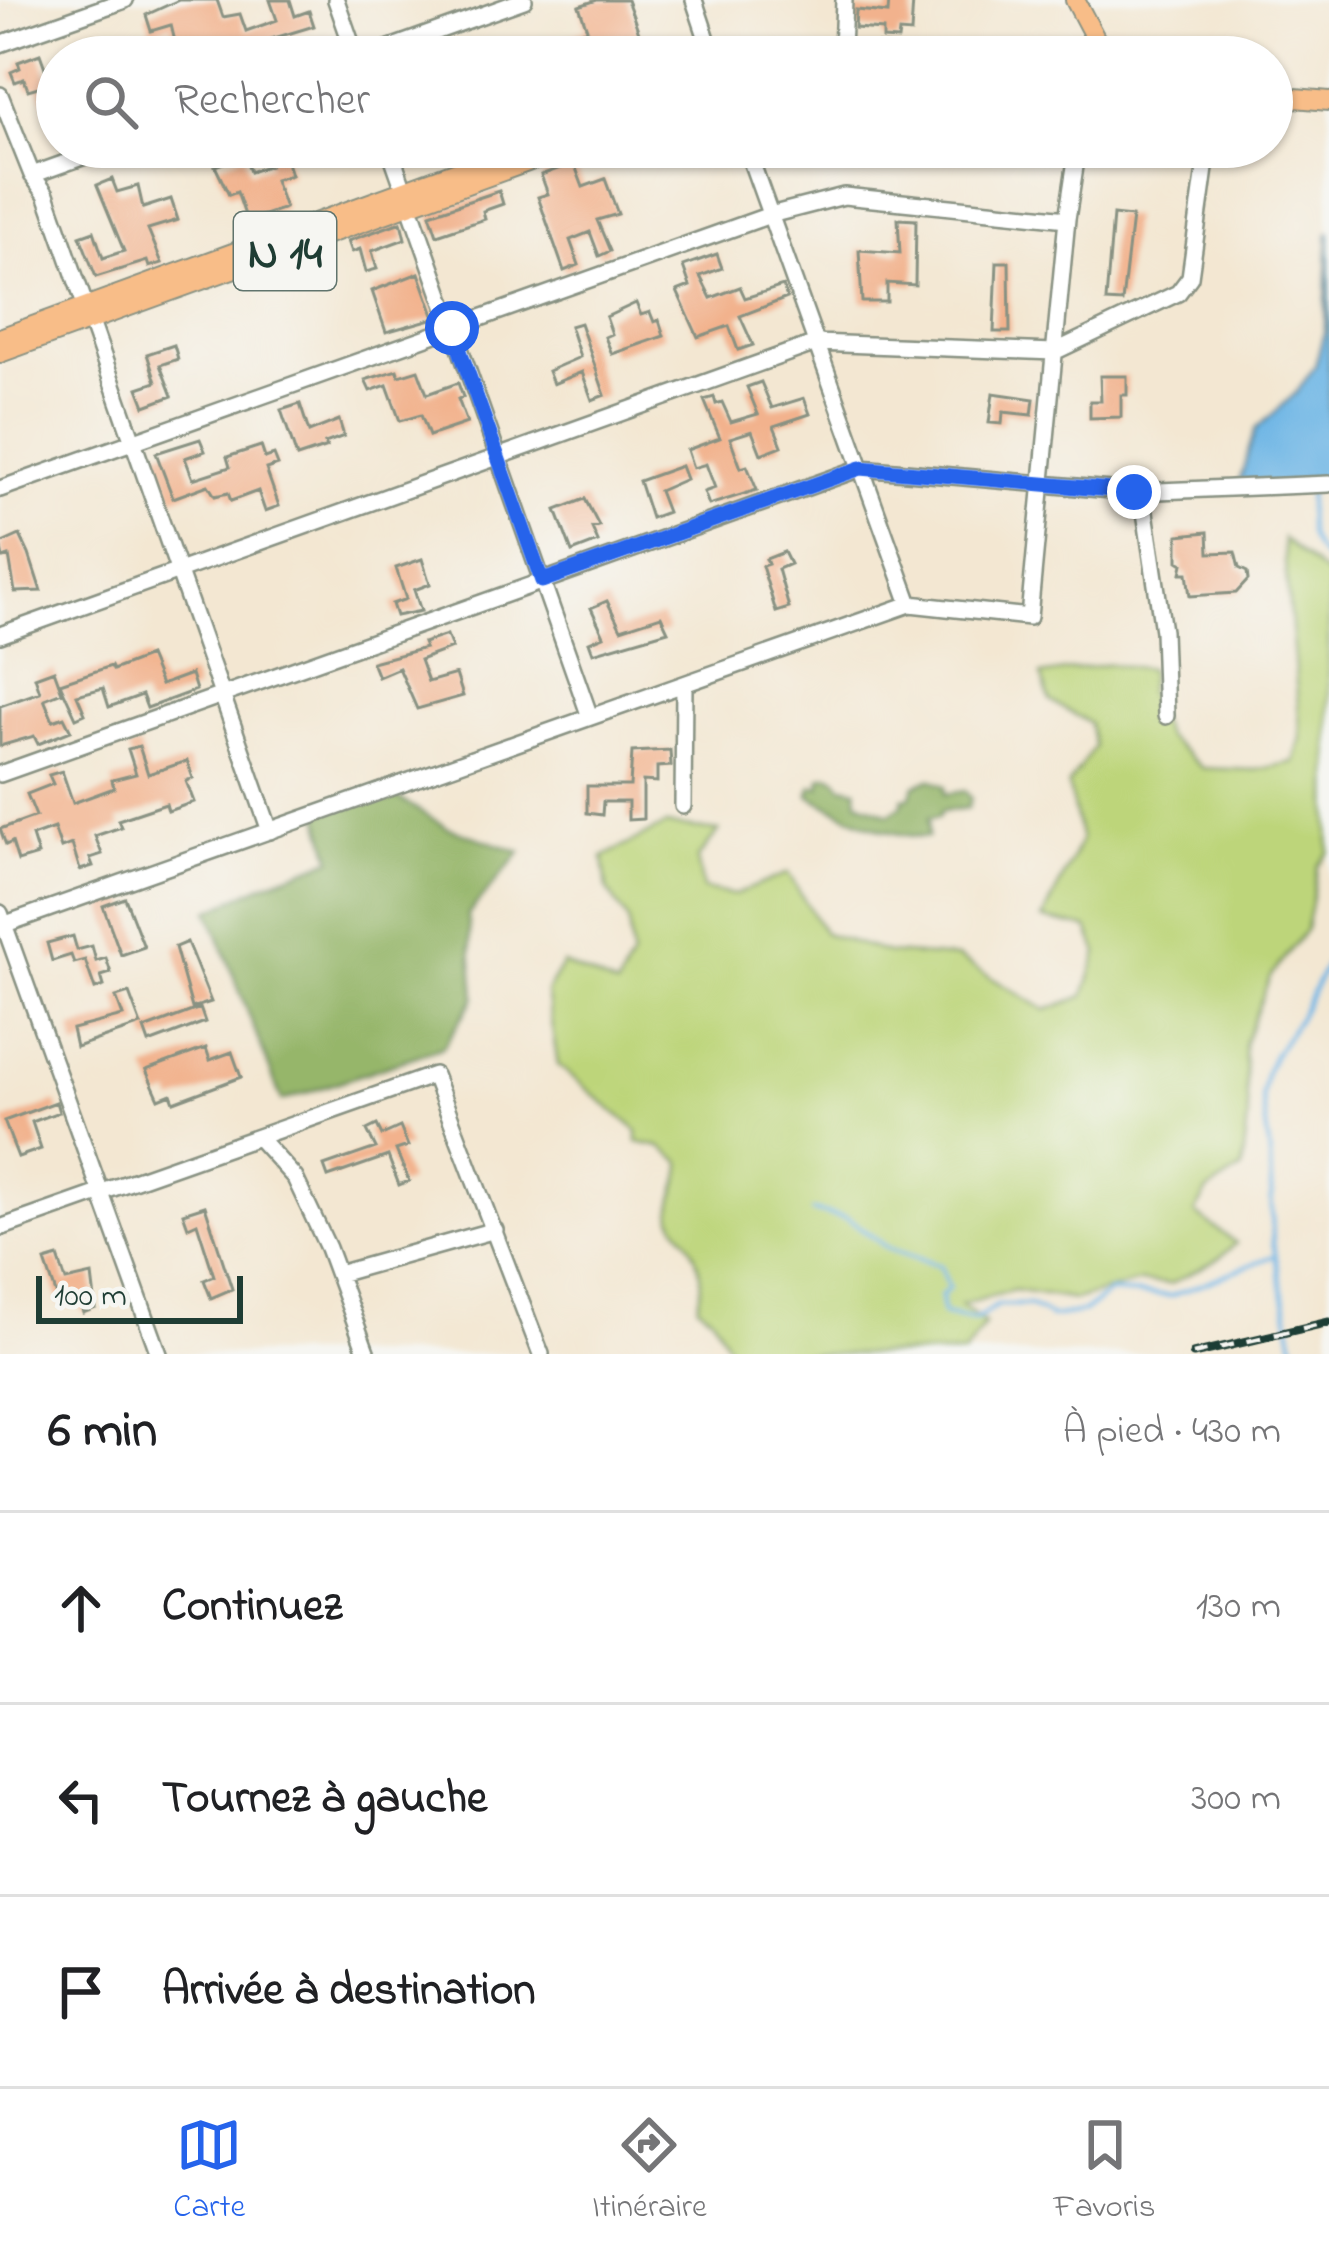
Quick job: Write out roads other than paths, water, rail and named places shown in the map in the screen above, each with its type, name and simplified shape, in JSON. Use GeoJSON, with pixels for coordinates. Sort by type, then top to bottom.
{"type":"FeatureCollection","features":[{"type":"Feature","properties":{"kind":"main road"},"geometry":{"type":"LineString","coordinates":[[1076,0],[1094,36]]}},
{"type":"Feature","properties":{"kind":"main road"},"geometry":{"type":"LineString","coordinates":[[1293,98],[1329,101]]}},
{"type":"Feature","properties":{"kind":"main road","name":"N 14"},"geometry":{"type":"LineString","coordinates":[[409,200],[478,168]]}},
{"type":"Feature","properties":{"kind":"main road","name":"N 14"},"geometry":{"type":"LineString","coordinates":[[0,338],[506,168]]}},
{"type":"Feature","properties":{"kind":"main road","name":"N 14"},"geometry":{"type":"LineString","coordinates":[[0,353],[88,312]]}},
{"type":"Feature","properties":{"kind":"street"},"geometry":{"type":"LineString","coordinates":[[0,44],[124,0]]}},
{"type":"Feature","properties":{"kind":"street"},"geometry":{"type":"LineString","coordinates":[[336,0],[352,36]]}},
{"type":"Feature","properties":{"kind":"street"},"geometry":{"type":"LineString","coordinates":[[421,36],[524,0]]}},
{"type":"Feature","properties":{"kind":"street"},"geometry":{"type":"LineString","coordinates":[[694,0],[706,36]]}},
{"type":"Feature","properties":{"kind":"street"},"geometry":{"type":"LineString","coordinates":[[843,36],[844,0]]}},
{"type":"Feature","properties":{"kind":"street"},"geometry":{"type":"LineString","coordinates":[[0,95],[32,175],[46,194],[270,831]]}},
{"type":"Feature","properties":{"kind":"street"},"geometry":{"type":"LineString","coordinates":[[32,175],[52,168]]}},
{"type":"Feature","properties":{"kind":"street"},"geometry":{"type":"LineString","coordinates":[[397,168],[590,717]]}},
{"type":"Feature","properties":{"kind":"street"},"geometry":{"type":"LineString","coordinates":[[753,168],[910,604]]}},
{"type":"Feature","properties":{"kind":"street"},"geometry":{"type":"LineString","coordinates":[[159,1354],[1,921],[910,604],[1029,616],[1075,168]]}},
{"type":"Feature","properties":{"kind":"street"},"geometry":{"type":"LineString","coordinates":[[0,635],[816,343],[1054,352],[1178,293],[1190,278],[1205,168]]}},
{"type":"Feature","properties":{"kind":"street"},"geometry":{"type":"LineString","coordinates":[[0,489],[770,215],[844,196],[1067,219]]}},
{"type":"Feature","properties":{"kind":"street"},"geometry":{"type":"LineString","coordinates":[[0,774],[861,468],[1142,492],[1329,484]]}},
{"type":"Feature","properties":{"kind":"street"},"geometry":{"type":"LineString","coordinates":[[1142,492],[1163,631],[1166,716]]}},
{"type":"Feature","properties":{"kind":"street"},"geometry":{"type":"LineString","coordinates":[[683,806],[684,684]]}},
{"type":"Feature","properties":{"kind":"street"},"geometry":{"type":"LineString","coordinates":[[0,1228],[434,1075],[541,1354]]}},
{"type":"Feature","properties":{"kind":"street"},"geometry":{"type":"LineString","coordinates":[[258,1137],[295,1178],[367,1354]]}},
{"type":"Feature","properties":{"kind":"street"},"geometry":{"type":"LineString","coordinates":[[338,1274],[495,1230]]}},
{"type":"Feature","properties":{"kind":"water"},"geometry":{"type":"Polygon","coordinates":[[[1329,231],[1329,484],[1237,489],[1255,430],[1296,393],[1315,366],[1325,329],[1329,231]]]}},
{"type":"Feature","properties":{"kind":"waterway"},"geometry":{"type":"LineString","coordinates":[[1309,493],[1311,539],[1329,562]]}},
{"type":"Feature","properties":{"kind":"waterway"},"geometry":{"type":"LineString","coordinates":[[1296,1354],[1273,1243],[1270,1155],[1262,1097],[1274,1055],[1329,959]]}},
{"type":"Feature","properties":{"kind":"waterway"},"geometry":{"type":"LineString","coordinates":[[812,1211],[847,1218],[889,1249],[940,1266],[949,1288],[941,1296],[943,1314],[975,1320],[998,1305],[1029,1305],[1051,1317],[1084,1312],[1110,1292],[1171,1296],[1276,1255]]}},
{"type":"Feature","properties":{"kind":"railway"},"geometry":{"type":"LineString","coordinates":[[1193,1354],[1329,1322]]}}]}
